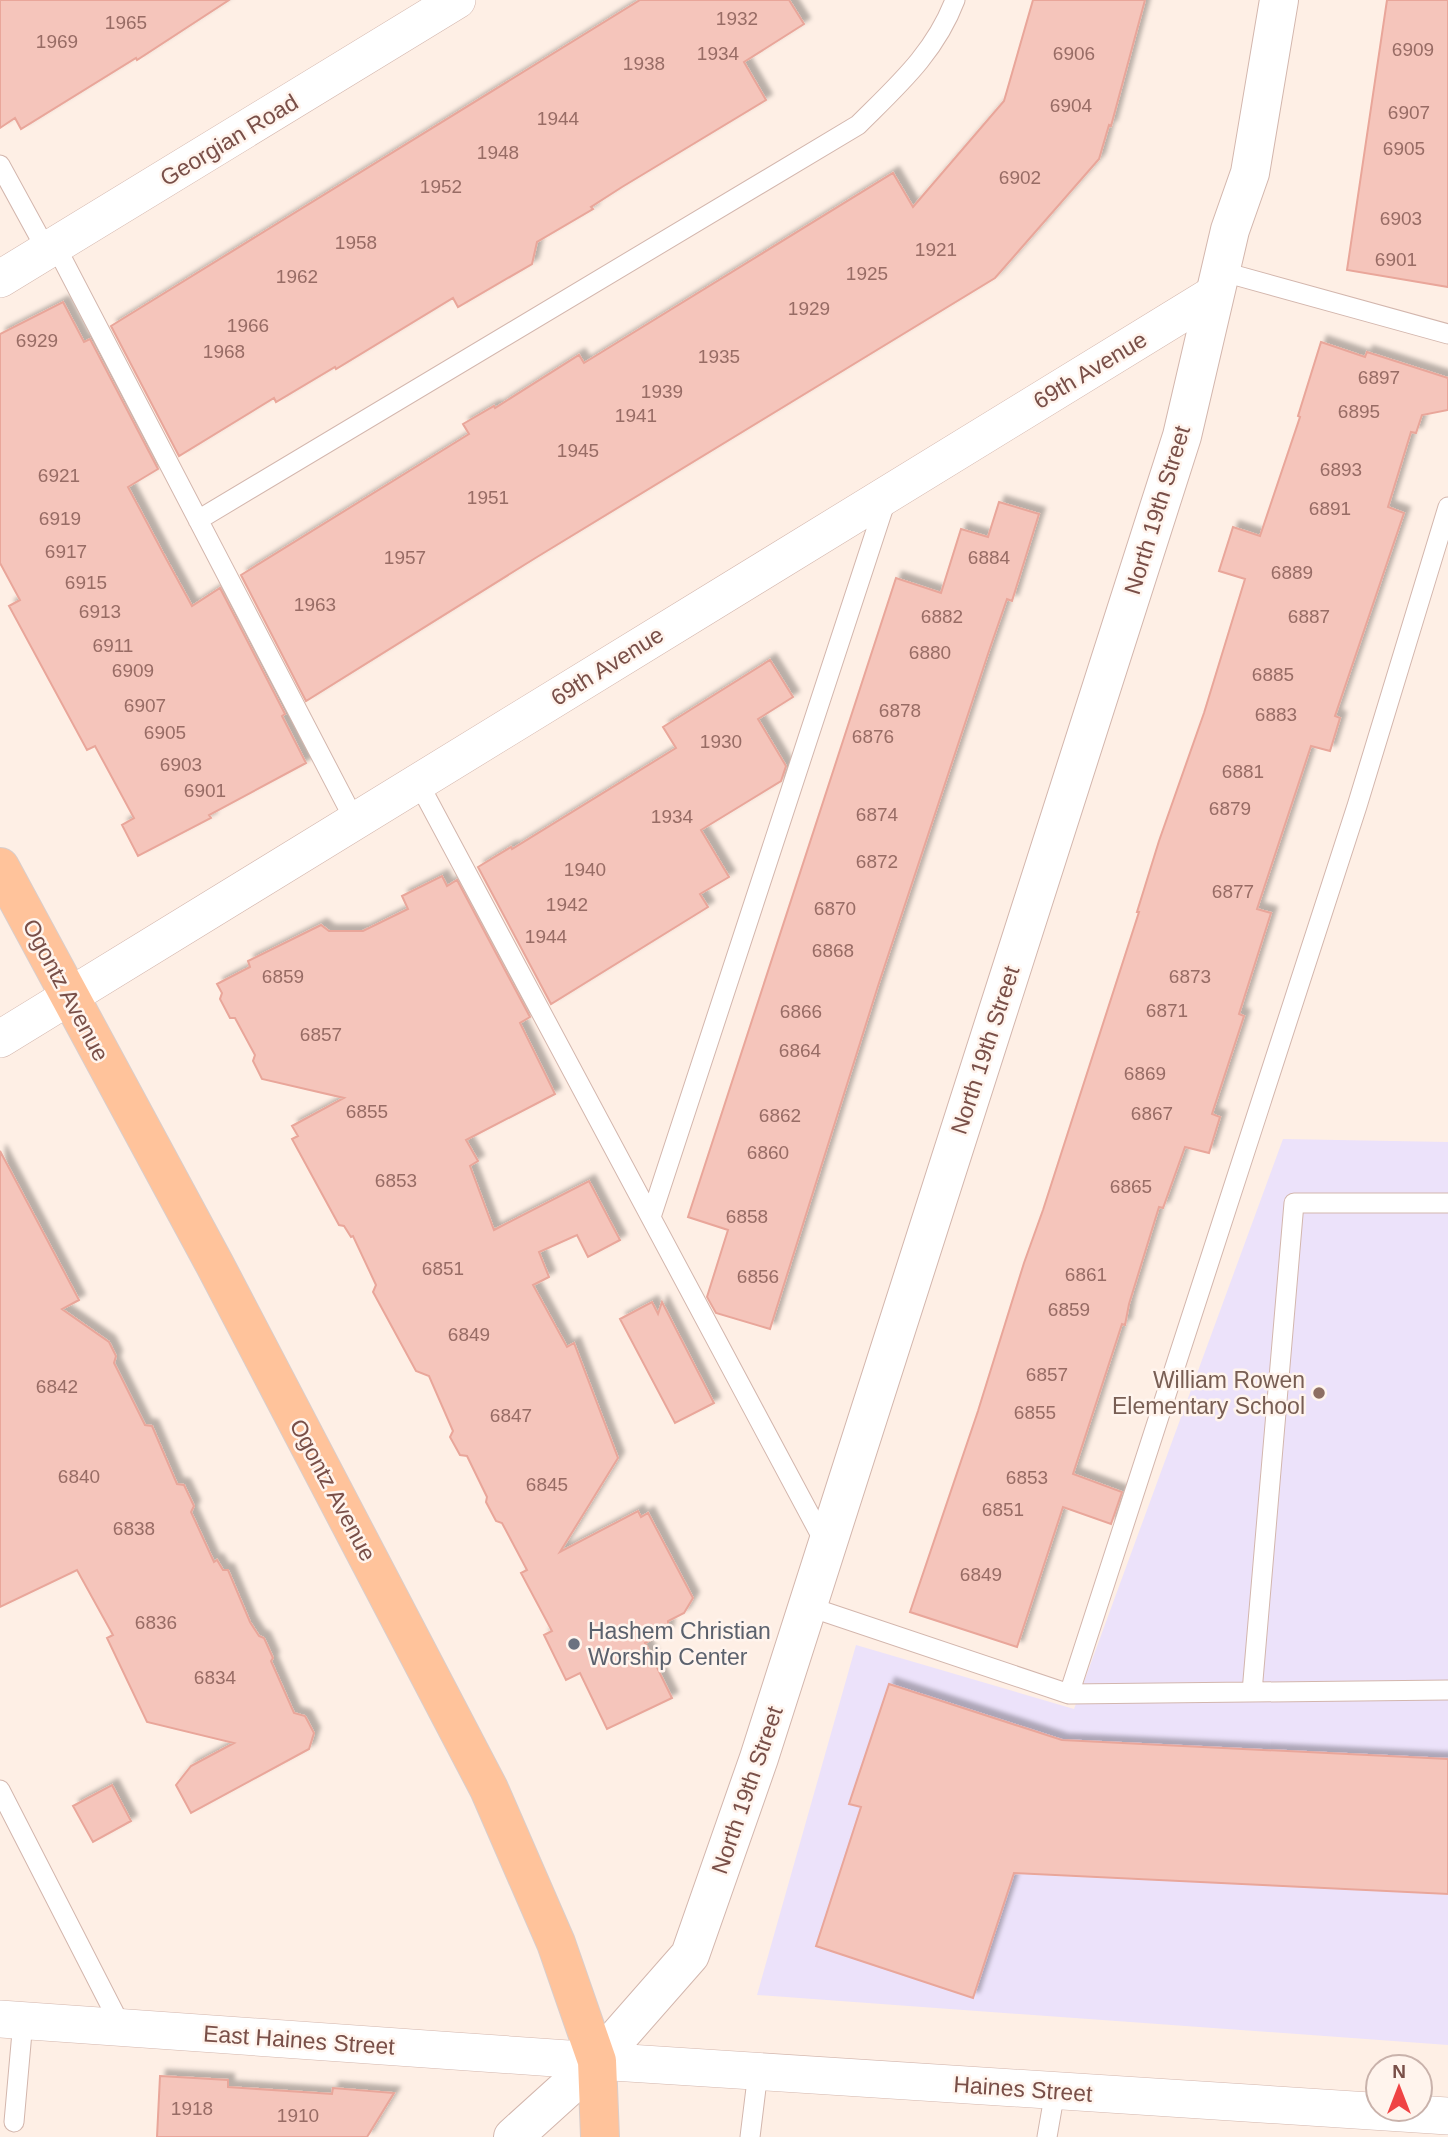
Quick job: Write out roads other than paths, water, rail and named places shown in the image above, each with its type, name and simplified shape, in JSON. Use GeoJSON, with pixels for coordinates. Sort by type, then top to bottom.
{"type":"FeatureCollection","features":[{"type":"Feature","properties":{"kind":"main road","name":"Ogontz Avenue"},"geometry":{"type":"LineString","coordinates":[[0,867],[221,1277],[484,1778],[556,1943],[597,2061],[600,2137]]}},
{"type":"Feature","properties":{"kind":"street","name":"Georgian Road"},"geometry":{"type":"LineString","coordinates":[[0,279],[457,0]]}},
{"type":"Feature","properties":{"kind":"street","name":"North 19th Street"},"geometry":{"type":"LineString","coordinates":[[513,2137],[597,2061],[690,1955],[759,1758],[1182,436],[1230,230],[1250,173],[1279,0]]}},
{"type":"Feature","properties":{"kind":"street","name":"69th Avenue"},"geometry":{"type":"LineString","coordinates":[[0,1039],[888,494],[1217,283]]}},
{"type":"Feature","properties":{"kind":"street","name":"East Haines Street"},"geometry":{"type":"LineString","coordinates":[[11,2020],[597,2061]]}},
{"type":"Feature","properties":{"kind":"street","name":"Haines Street"},"geometry":{"type":"LineString","coordinates":[[597,2061],[1055,2091],[1329,2123],[1448,2116]]}},
{"type":"Feature","properties":{"kind":"lane"},"geometry":{"type":"LineString","coordinates":[[198,520],[858,125],[920,63],[955,0]]}},
{"type":"Feature","properties":{"kind":"lane"},"geometry":{"type":"LineString","coordinates":[[0,165],[51,248],[198,520],[355,821]]}},
{"type":"Feature","properties":{"kind":"lane"},"geometry":{"type":"LineString","coordinates":[[1217,283],[1448,334]]}},
{"type":"Feature","properties":{"kind":"lane"},"geometry":{"type":"LineString","coordinates":[[651,1217],[888,494]]}},
{"type":"Feature","properties":{"kind":"lane"},"geometry":{"type":"LineString","coordinates":[[1069,1694],[1357,806],[1448,507]]}},
{"type":"Feature","properties":{"kind":"lane"},"geometry":{"type":"LineString","coordinates":[[418,782],[827,1546]]}},
{"type":"Feature","properties":{"kind":"lane"},"geometry":{"type":"LineString","coordinates":[[1252,1692],[1294,1203],[1448,1203]]}},
{"type":"Feature","properties":{"kind":"lane"},"geometry":{"type":"LineString","coordinates":[[807,1606],[1069,1694],[1448,1689]]}},
{"type":"Feature","properties":{"kind":"lane"},"geometry":{"type":"LineString","coordinates":[[0,1790],[122,2028]]}},
{"type":"Feature","properties":{"kind":"lane"},"geometry":{"type":"LineString","coordinates":[[11,2020],[13,2122]]}},
{"type":"Feature","properties":{"kind":"lane"},"geometry":{"type":"LineString","coordinates":[[750,2137],[758,2072]]}},
{"type":"Feature","properties":{"kind":"lane"},"geometry":{"type":"LineString","coordinates":[[1047,2137],[1055,2091]]}},
{"type":"Feature","properties":{"kind":"place","name":"William Rowen Elementary School"},"geometry":{"type":"Point","coordinates":[1319,1393]}},
{"type":"Feature","properties":{"kind":"place","name":"Hashem Christian Worship Center"},"geometry":{"type":"Point","coordinates":[574,1644]}}]}
